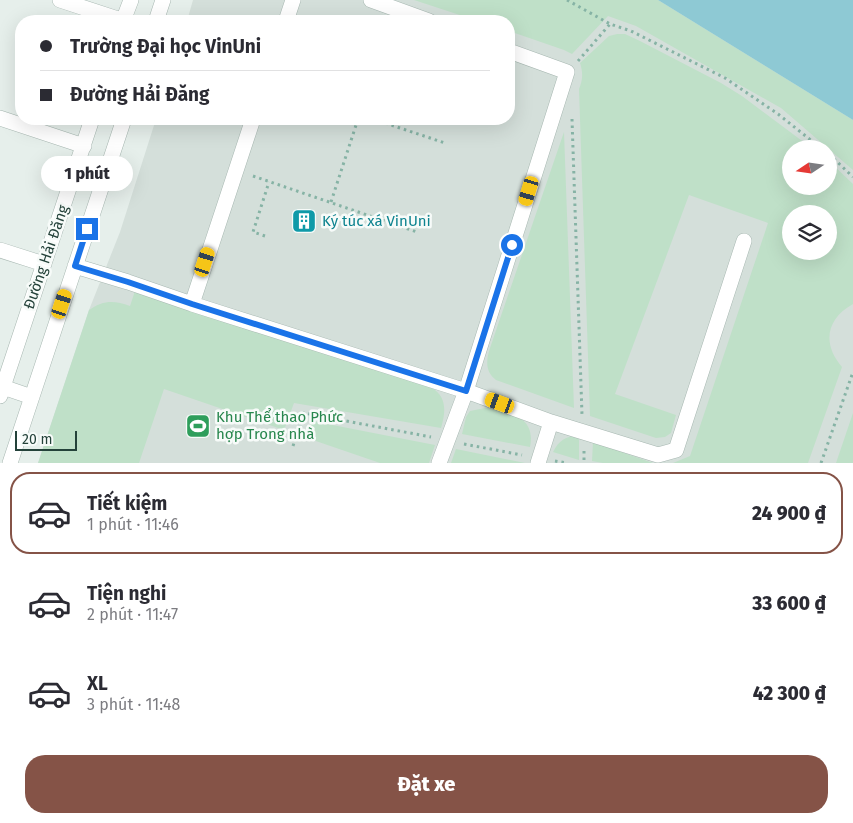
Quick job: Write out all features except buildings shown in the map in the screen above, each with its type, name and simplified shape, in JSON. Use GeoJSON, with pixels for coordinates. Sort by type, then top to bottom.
{"type":"FeatureCollection","features":[{"type":"Feature","properties":{"kind":"street"},"geometry":{"type":"LineString","coordinates":[[60,0],[105,15]]}},
{"type":"Feature","properties":{"kind":"street"},"geometry":{"type":"LineString","coordinates":[[125,15],[131,0]]}},
{"type":"Feature","properties":{"kind":"street"},"geometry":{"type":"LineString","coordinates":[[158,15],[163,0]]}},
{"type":"Feature","properties":{"kind":"street"},"geometry":{"type":"LineString","coordinates":[[288,15],[293,0]]}},
{"type":"Feature","properties":{"kind":"street"},"geometry":{"type":"LineString","coordinates":[[371,0],[412,15]]}},
{"type":"Feature","properties":{"kind":"street"},"geometry":{"type":"LineString","coordinates":[[439,463],[466,391],[567,72],[515,52]]}},
{"type":"Feature","properties":{"kind":"street"},"geometry":{"type":"LineString","coordinates":[[0,118],[15,123]]}},
{"type":"Feature","properties":{"kind":"street"},"geometry":{"type":"LineString","coordinates":[[21,125],[84,146]]}},
{"type":"Feature","properties":{"kind":"street","name":"Đường Hải Đăng"},"geometry":{"type":"LineString","coordinates":[[1,389],[90,125]]}},
{"type":"Feature","properties":{"kind":"street","name":"Đường Hải Đăng"},"geometry":{"type":"LineString","coordinates":[[10,463],[122,125]]}},
{"type":"Feature","properties":{"kind":"street"},"geometry":{"type":"LineString","coordinates":[[192,304],[251,125]]}},
{"type":"Feature","properties":{"kind":"street"},"geometry":{"type":"LineString","coordinates":[[75,266],[466,391],[551,422],[583,430],[658,455],[676,450],[744,241]]}},
{"type":"Feature","properties":{"kind":"street"},"geometry":{"type":"LineString","coordinates":[[0,250],[44,264]]}},
{"type":"Feature","properties":{"kind":"street"},"geometry":{"type":"LineString","coordinates":[[1,389],[32,397]]}},
{"type":"Feature","properties":{"kind":"street"},"geometry":{"type":"LineString","coordinates":[[538,460],[551,422]]}},
{"type":"Feature","properties":{"kind":"path"},"geometry":{"type":"LineString","coordinates":[[567,0],[610,24],[631,30],[725,78],[778,114],[811,140]]}},
{"type":"Feature","properties":{"kind":"path"},"geometry":{"type":"LineString","coordinates":[[567,72],[610,24]]}},
{"type":"Feature","properties":{"kind":"path"},"geometry":{"type":"LineString","coordinates":[[557,102],[571,107],[584,463]]}},
{"type":"Feature","properties":{"kind":"path"},"geometry":{"type":"LineString","coordinates":[[331,202],[356,125]]}},
{"type":"Feature","properties":{"kind":"path"},"geometry":{"type":"LineString","coordinates":[[392,125],[445,142]]}},
{"type":"Feature","properties":{"kind":"path"},"geometry":{"type":"LineString","coordinates":[[838,162],[853,176]]}},
{"type":"Feature","properties":{"kind":"path"},"geometry":{"type":"LineString","coordinates":[[236,171],[417,232]]}},
{"type":"Feature","properties":{"kind":"path"},"geometry":{"type":"LineString","coordinates":[[265,236],[253,232],[269,182]]}},
{"type":"Feature","properties":{"kind":"path"},"geometry":{"type":"LineString","coordinates":[[822,463],[853,372]]}},
{"type":"Feature","properties":{"kind":"path"},"geometry":{"type":"LineString","coordinates":[[294,446],[304,413],[447,440],[538,460],[567,463]]}},
{"type":"Feature","properties":{"kind":"shaded area"},"geometry":{"type":"Polygon","coordinates":[[[193,0],[658,0],[853,120],[853,463],[38,463],[89,310],[120,232],[154,125],[515,125],[515,15],[189,15],[193,0]]]}},
{"type":"Feature","properties":{"kind":"green space"},"geometry":{"type":"Polygon","coordinates":[[[414,0],[658,0],[853,120],[853,170],[838,157],[838,140],[818,140],[781,108],[636,26],[608,16],[572,54],[515,33],[515,15],[460,15],[414,0]]]}},
{"type":"Feature","properties":{"kind":"green space"},"geometry":{"type":"Polygon","coordinates":[[[625,34],[721,83],[742,96],[801,140],[782,140],[782,195],[838,195],[838,170],[853,184],[853,304],[844,310],[832,324],[830,332],[831,350],[842,367],[808,463],[673,463],[690,456],[768,223],[689,195],[615,394],[676,415],[671,433],[665,437],[656,438],[590,416],[579,89],[582,73],[580,63],[609,36],[625,34]]]}},
{"type":"Feature","properties":{"kind":"green space"},"geometry":{"type":"Polygon","coordinates":[[[564,132],[574,408],[496,380],[492,377],[487,366],[490,348],[564,132]]]}},
{"type":"Feature","properties":{"kind":"green space"},"geometry":{"type":"Polygon","coordinates":[[[136,288],[431,387],[443,400],[444,416],[441,428],[294,403],[284,430],[164,389],[139,463],[38,463],[89,310],[99,304],[109,302],[130,306],[136,288]]]}},
{"type":"Feature","properties":{"kind":"green space"},"geometry":{"type":"Polygon","coordinates":[[[490,407],[514,415],[526,423],[531,437],[530,447],[462,434],[466,417],[470,411],[490,407]]]}},
{"type":"Feature","properties":{"kind":"green space"},"geometry":{"type":"Polygon","coordinates":[[[853,413],[853,463],[836,463],[853,413]]]}},
{"type":"Feature","properties":{"kind":"green space"},"geometry":{"type":"Polygon","coordinates":[[[312,421],[435,445],[429,463],[380,463],[307,438],[312,421]]]}},
{"type":"Feature","properties":{"kind":"green space"},"geometry":{"type":"Polygon","coordinates":[[[579,435],[579,460],[553,452],[563,440],[579,435]]]}},
{"type":"Feature","properties":{"kind":"green space"},"geometry":{"type":"Polygon","coordinates":[[[593,442],[653,463],[603,463],[592,461],[593,442]]]}},
{"type":"Feature","properties":{"kind":"green space"},"geometry":{"type":"Polygon","coordinates":[[[456,449],[525,463],[451,463],[456,449]]]}},
{"type":"Feature","properties":{"kind":"water"},"geometry":{"type":"Polygon","coordinates":[[[658,0],[853,0],[853,120],[658,0]]]}},
{"type":"Feature","properties":{"kind":"place","name":"Ký túc xá VinUni"},"geometry":{"type":"Point","coordinates":[304,221]}},
{"type":"Feature","properties":{"kind":"place","name":"Khu Thể thao Phức hợp Trong nhà"},"geometry":{"type":"Point","coordinates":[198,426]}},
{"type":"Feature","properties":{"kind":"route"},"geometry":{"type":"LineString","coordinates":[[87,229],[75,266],[466,391],[512,245]]}}]}
